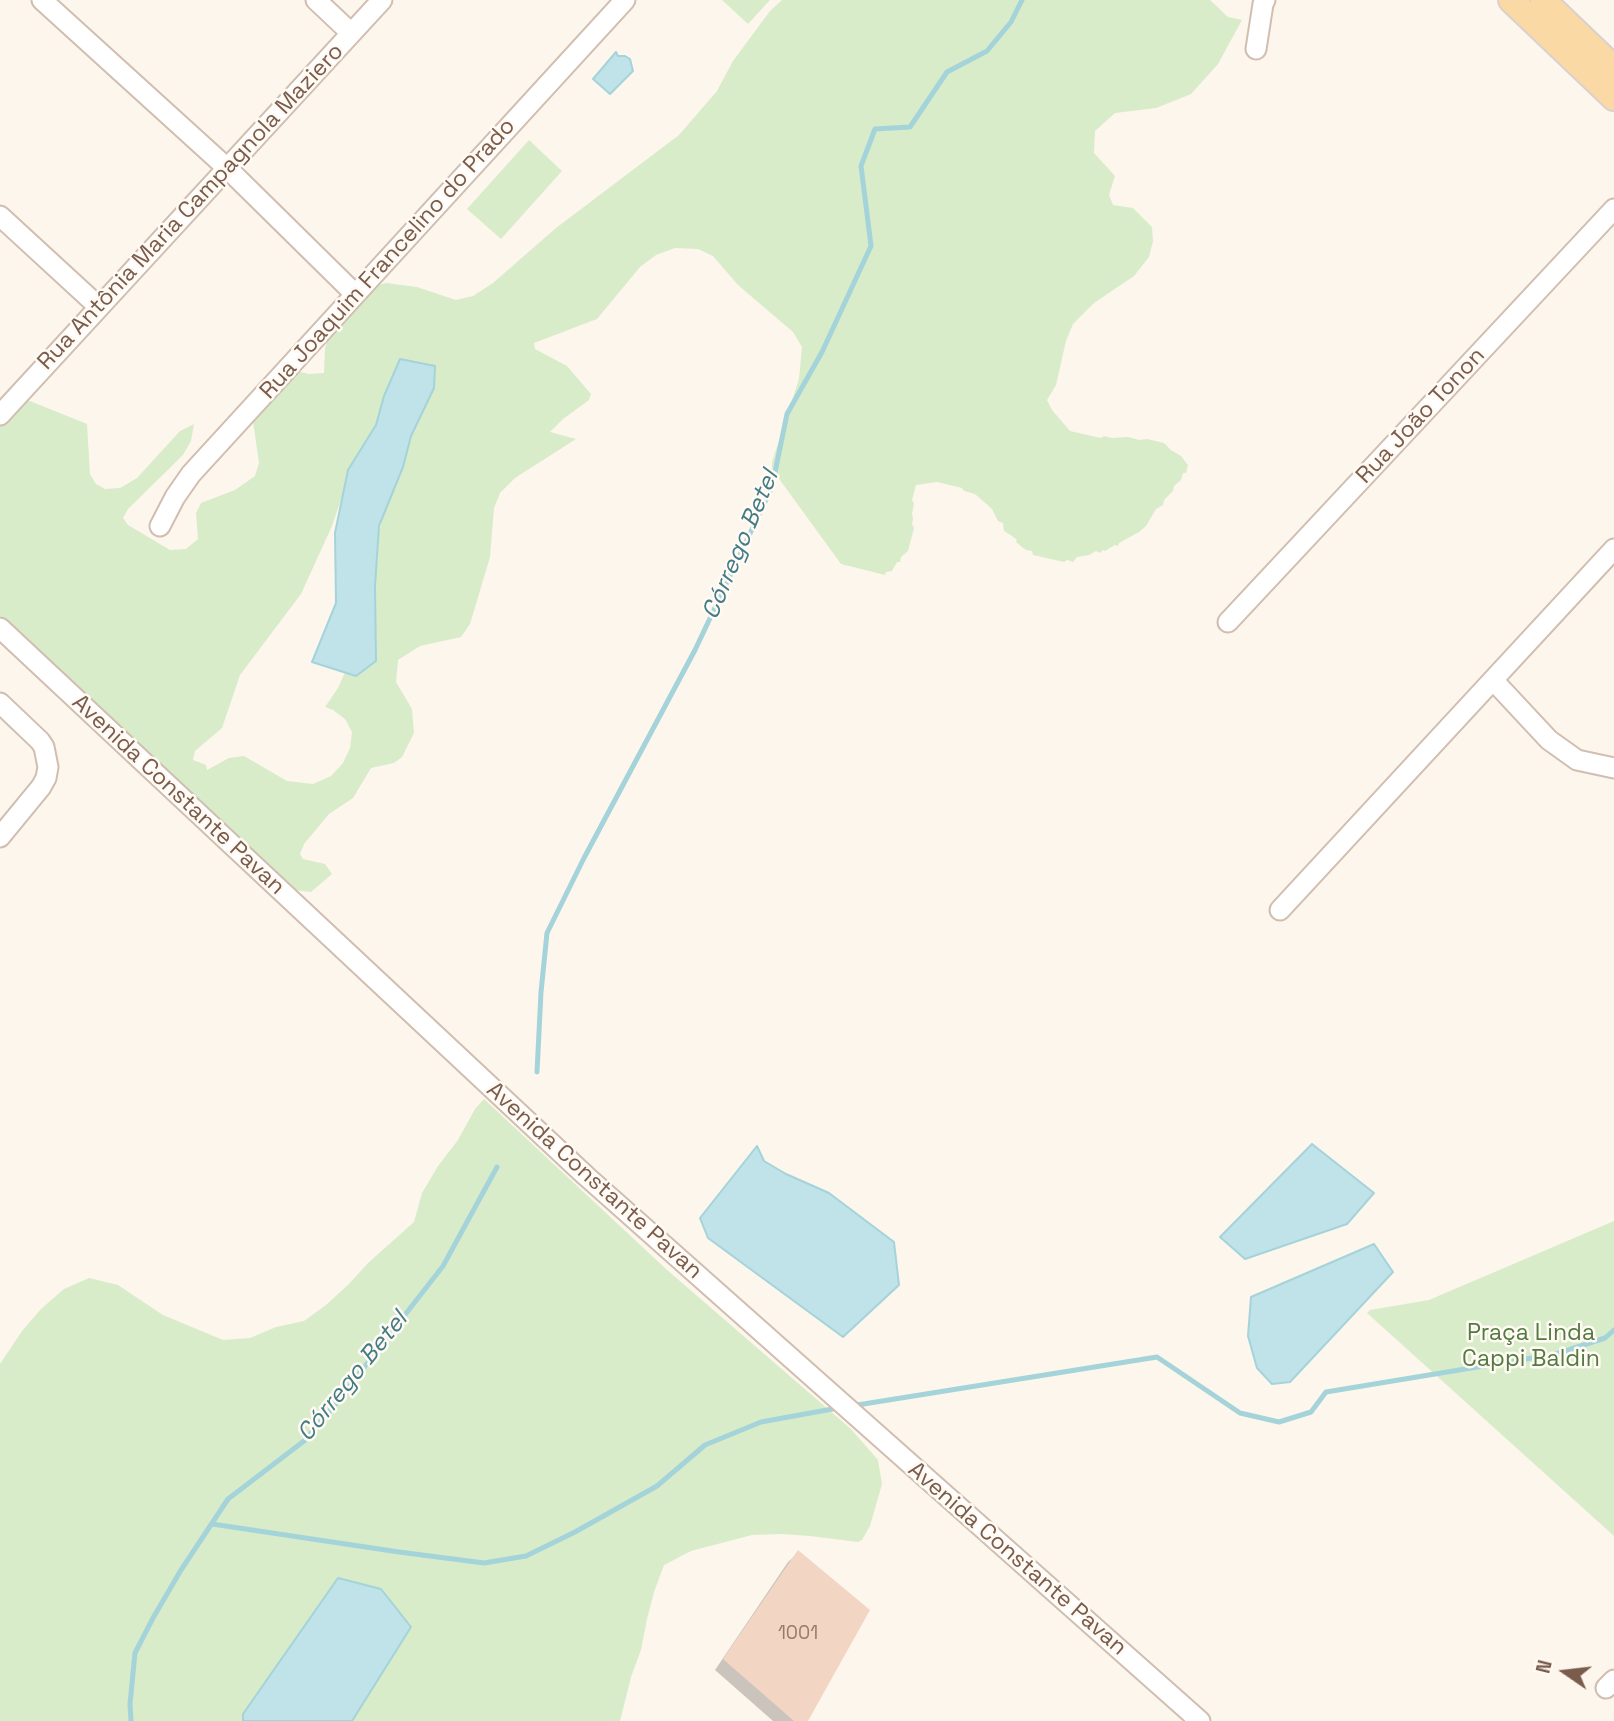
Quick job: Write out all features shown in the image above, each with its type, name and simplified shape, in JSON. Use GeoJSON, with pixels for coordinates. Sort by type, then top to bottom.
{"type":"FeatureCollection","features":[{"type":"Feature","properties":{"kind":"main road"},"geometry":{"type":"LineString","coordinates":[[1511,0],[1614,98]]}},
{"type":"Feature","properties":{"kind":"main road"},"geometry":{"type":"LineString","coordinates":[[1543,0],[1614,68]]}},
{"type":"Feature","properties":{"kind":"street"},"geometry":{"type":"LineString","coordinates":[[42,0],[227,168],[355,295]]}},
{"type":"Feature","properties":{"kind":"street"},"geometry":{"type":"LineString","coordinates":[[316,0],[351,33]]}},
{"type":"Feature","properties":{"kind":"street","name":"Rua Antônia Maria Campagnola Maziero"},"geometry":{"type":"LineString","coordinates":[[0,415],[382,0]]}},
{"type":"Feature","properties":{"kind":"street","name":"Rua Joaquim Francelino do Prado"},"geometry":{"type":"LineString","coordinates":[[160,526],[191,474],[625,0]]}},
{"type":"Feature","properties":{"kind":"street"},"geometry":{"type":"LineString","coordinates":[[1256,49],[1265,0]]}},
{"type":"Feature","properties":{"kind":"street","name":"Rua João Tonon"},"geometry":{"type":"LineString","coordinates":[[1228,622],[1614,209]]}},
{"type":"Feature","properties":{"kind":"street"},"geometry":{"type":"LineString","coordinates":[[0,216],[99,307]]}},
{"type":"Feature","properties":{"kind":"street"},"geometry":{"type":"LineString","coordinates":[[1280,910],[1614,549]]}},
{"type":"Feature","properties":{"kind":"street","name":"Avenida Constante Pavan"},"geometry":{"type":"LineString","coordinates":[[0,628],[586,1176],[1200,1721]]}},
{"type":"Feature","properties":{"kind":"street"},"geometry":{"type":"LineString","coordinates":[[1493,680],[1549,740],[1577,760],[1614,768]]}},
{"type":"Feature","properties":{"kind":"street"},"geometry":{"type":"LineString","coordinates":[[0,703],[40,740],[48,767],[41,787],[0,837]]}},
{"type":"Feature","properties":{"kind":"green space"},"geometry":{"type":"Polygon","coordinates":[[[722,0],[770,0],[748,24],[722,0]]]}},
{"type":"Feature","properties":{"kind":"green space"},"geometry":{"type":"Polygon","coordinates":[[[782,0],[1210,0],[1228,17],[1242,20],[1218,64],[1191,94],[1156,108],[1115,113],[1095,131],[1094,153],[1115,176],[1109,195],[1113,205],[1133,208],[1152,227],[1153,241],[1149,257],[1134,276],[1094,303],[1073,324],[1066,341],[1056,385],[1047,400],[1070,431],[1101,438],[1128,437],[1164,443],[1188,465],[1186,473],[1183,473],[1163,505],[1156,509],[1139,532],[1118,546],[1102,550],[1101,553],[1096,551],[1077,557],[1073,562],[1033,555],[1032,551],[1026,550],[1004,531],[1003,523],[998,521],[992,509],[975,494],[937,482],[916,485],[912,500],[914,528],[908,551],[892,571],[886,572],[885,575],[841,564],[777,476],[772,478],[772,462],[799,379],[802,347],[793,332],[738,285],[713,256],[698,249],[675,248],[656,255],[640,267],[597,319],[534,343],[535,349],[567,366],[591,394],[589,400],[550,432],[576,439],[515,478],[500,493],[494,508],[490,557],[470,624],[461,637],[420,646],[398,660],[396,682],[412,709],[414,733],[402,757],[394,763],[371,768],[353,798],[329,814],[304,844],[300,854],[303,859],[325,864],[332,874],[311,892],[294,890],[276,878],[0,616],[0,409],[15,395],[87,424],[90,474],[96,484],[105,489],[120,488],[137,478],[180,431],[194,424],[191,441],[183,455],[128,509],[123,518],[128,525],[170,550],[186,549],[198,539],[196,513],[201,503],[235,490],[255,476],[259,463],[253,421],[264,396],[296,371],[324,373],[325,348],[336,316],[367,288],[386,283],[417,287],[456,300],[473,296],[493,283],[556,228],[679,135],[717,91],[733,61],[770,11],[782,0]],[[411,408],[354,461],[332,526],[301,594],[240,675],[222,728],[195,751],[193,760],[206,765],[207,770],[229,758],[244,756],[287,781],[313,784],[331,776],[343,763],[350,748],[352,732],[345,719],[325,707],[338,688],[370,616],[369,571],[411,408]]]}},
{"type":"Feature","properties":{"kind":"green space"},"geometry":{"type":"Polygon","coordinates":[[[529,140],[562,171],[501,239],[467,209],[529,140]]]}},
{"type":"Feature","properties":{"kind":"green space"},"geometry":{"type":"Polygon","coordinates":[[[484,1099],[666,1269],[851,1429],[878,1460],[882,1484],[870,1526],[862,1540],[858,1542],[782,1534],[752,1535],[691,1551],[664,1565],[654,1592],[641,1650],[620,1721],[0,1721],[0,1364],[22,1331],[41,1309],[64,1289],[89,1278],[118,1285],[163,1315],[223,1340],[250,1338],[276,1327],[304,1321],[326,1305],[414,1222],[422,1193],[484,1099]]]}},
{"type":"Feature","properties":{"kind":"green space","name":"Praça Linda Cappi Baldin"},"geometry":{"type":"Polygon","coordinates":[[[1614,1221],[1614,1536],[1367,1313],[1370,1310],[1429,1300],[1614,1221]]]}},
{"type":"Feature","properties":{"kind":"water"},"geometry":{"type":"Polygon","coordinates":[[[616,52],[618,56],[630,59],[633,71],[610,94],[593,79],[616,52]]]}},
{"type":"Feature","properties":{"kind":"water"},"geometry":{"type":"Polygon","coordinates":[[[400,359],[435,366],[434,388],[411,436],[403,467],[379,526],[375,586],[376,661],[356,676],[312,662],[336,603],[335,533],[348,470],[376,425],[384,396],[400,359]]]}},
{"type":"Feature","properties":{"kind":"water"},"geometry":{"type":"Polygon","coordinates":[[[1312,1144],[1374,1193],[1347,1224],[1245,1259],[1220,1237],[1312,1144]]]}},
{"type":"Feature","properties":{"kind":"water"},"geometry":{"type":"Polygon","coordinates":[[[757,1146],[764,1161],[829,1193],[894,1242],[899,1285],[843,1337],[708,1238],[700,1218],[757,1146]]]}},
{"type":"Feature","properties":{"kind":"water"},"geometry":{"type":"Polygon","coordinates":[[[1374,1244],[1393,1272],[1290,1382],[1272,1384],[1257,1368],[1248,1336],[1251,1297],[1374,1244]]]}},
{"type":"Feature","properties":{"kind":"water"},"geometry":{"type":"Polygon","coordinates":[[[338,1578],[381,1589],[411,1627],[352,1721],[243,1721],[243,1714],[338,1578]]]}},
{"type":"Feature","properties":{"kind":"building"},"geometry":{"type":"Polygon","coordinates":[[[798,1550],[870,1610],[808,1721],[794,1721],[723,1659],[798,1550]]]}},
{"type":"Feature","properties":{"kind":"waterway","name":"Córrego Betel"},"geometry":{"type":"LineString","coordinates":[[537,1072],[547,933],[695,650],[772,487],[787,414],[822,352],[871,246],[861,166],[875,129],[910,127],[947,72],[987,51],[1011,22],[1022,0]]}},
{"type":"Feature","properties":{"kind":"waterway","name":"Córrego Betel"},"geometry":{"type":"LineString","coordinates":[[131,1721],[135,1653],[181,1570],[228,1499],[304,1441],[334,1406],[443,1266],[497,1167]]}},
{"type":"Feature","properties":{"kind":"waterway"},"geometry":{"type":"LineString","coordinates":[[851,1406],[1157,1357],[1240,1413],[1279,1422],[1311,1412],[1326,1392],[1556,1354],[1605,1338],[1614,1330]]}},
{"type":"Feature","properties":{"kind":"waterway"},"geometry":{"type":"LineString","coordinates":[[212,1524],[484,1563],[526,1556],[657,1486],[705,1445],[761,1422],[838,1408]]}}]}
